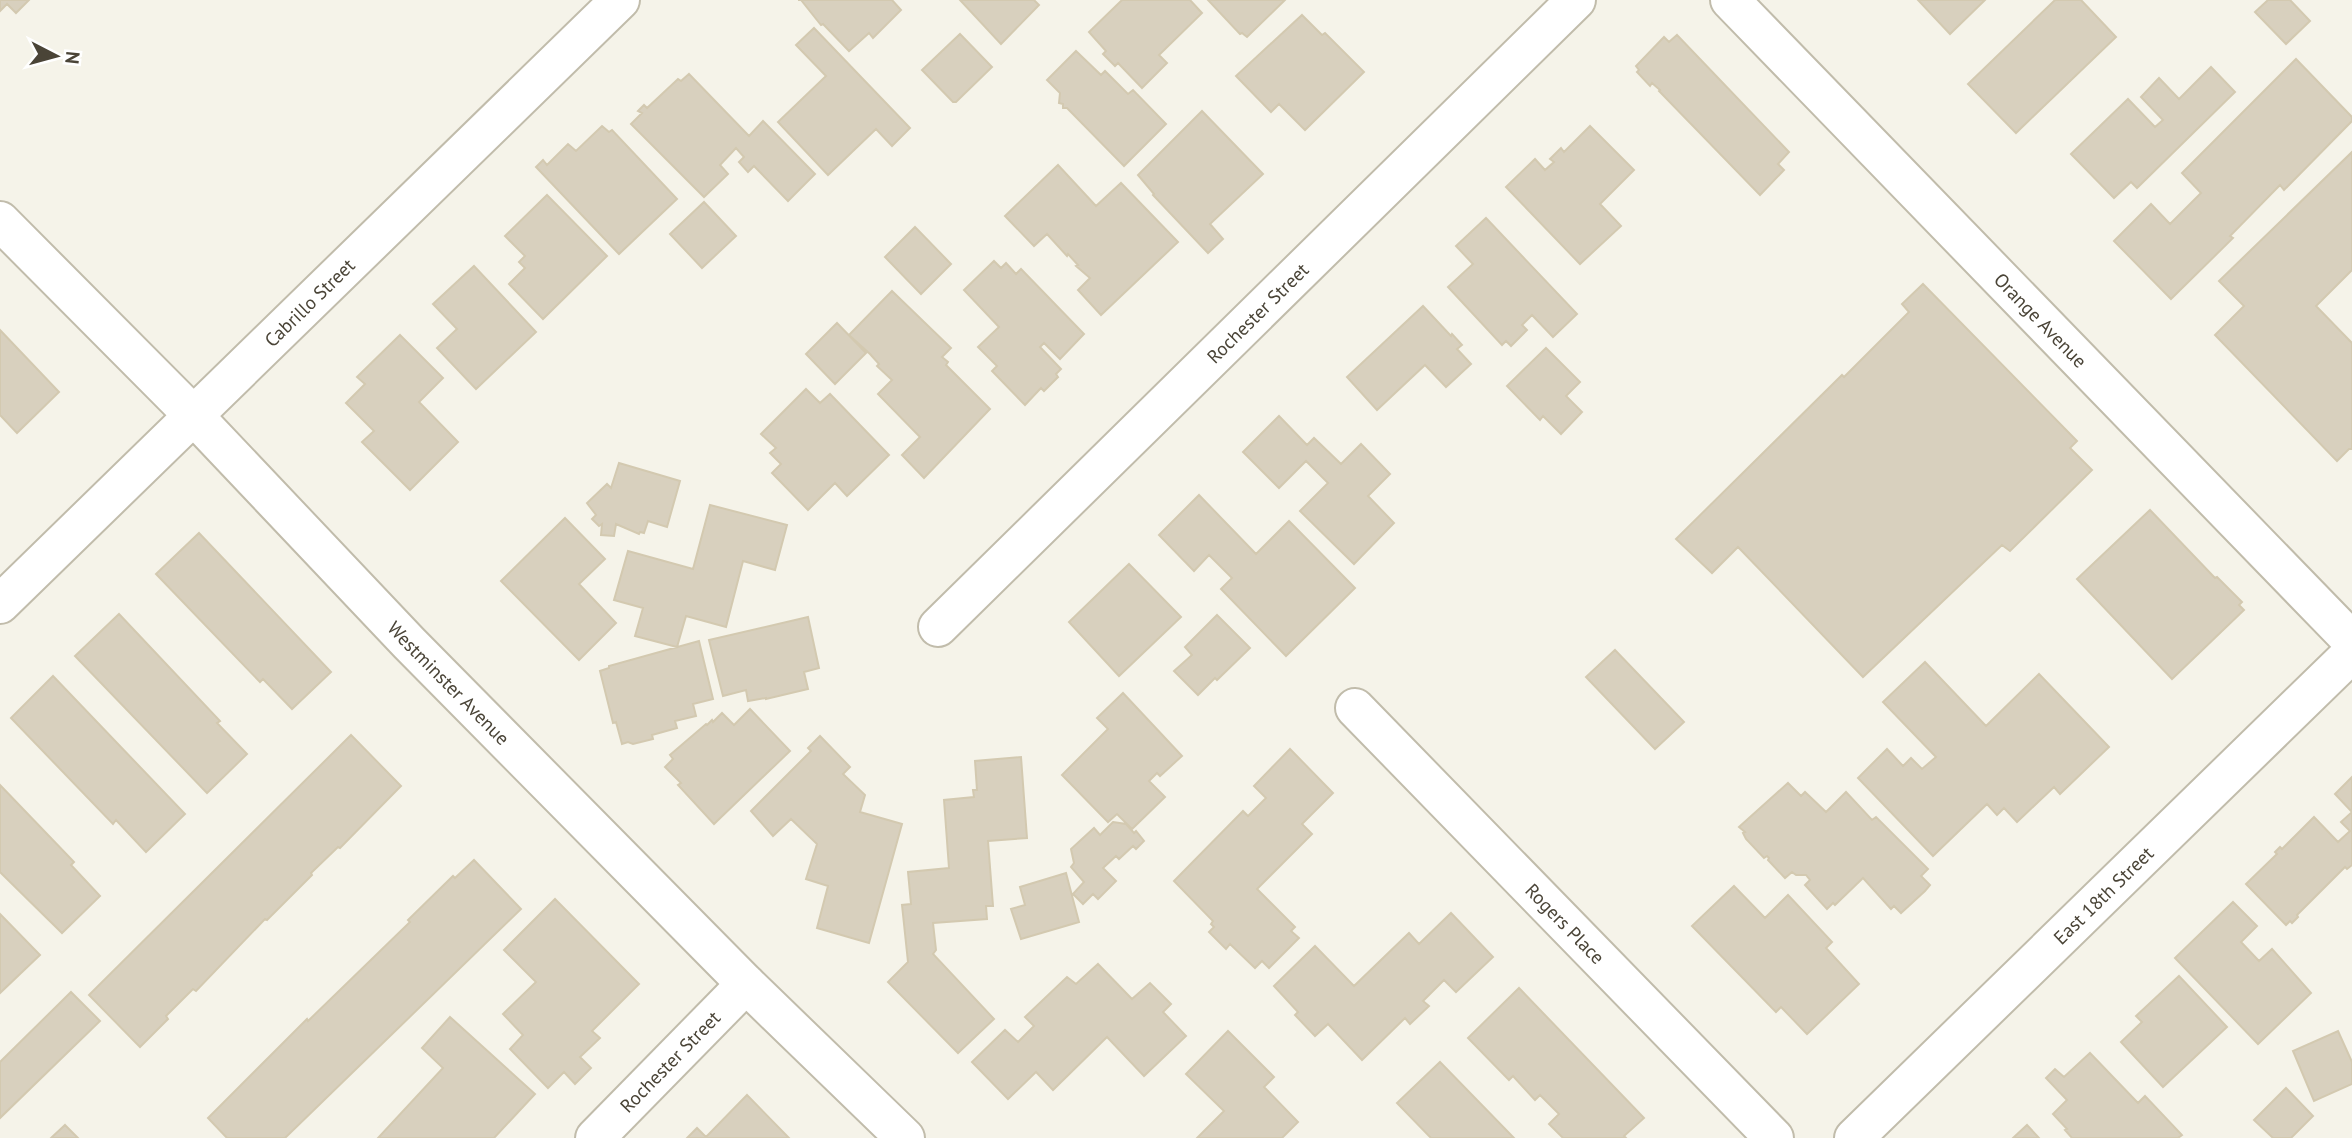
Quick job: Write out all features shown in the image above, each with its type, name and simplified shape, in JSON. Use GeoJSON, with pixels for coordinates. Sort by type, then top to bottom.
{"type":"FeatureCollection","features":[{"type":"Feature","properties":{"kind":"street","name":"Cabrillo Street"},"geometry":{"type":"LineString","coordinates":[[0,604],[620,0]]}},
{"type":"Feature","properties":{"kind":"street","name":"Rochester Street"},"geometry":{"type":"LineString","coordinates":[[938,627],[1576,0]]}},
{"type":"Feature","properties":{"kind":"street","name":"Orange Avenue"},"geometry":{"type":"LineString","coordinates":[[1730,0],[2352,640]]}},
{"type":"Feature","properties":{"kind":"street","name":"Westminster Avenue"},"geometry":{"type":"LineString","coordinates":[[0,221],[194,416],[409,643],[746,984],[905,1138]]}},
{"type":"Feature","properties":{"kind":"street","name":"East 18th Street"},"geometry":{"type":"LineString","coordinates":[[1854,1138],[2352,653]]}},
{"type":"Feature","properties":{"kind":"street","name":"Rogers Place"},"geometry":{"type":"LineString","coordinates":[[1355,708],[1774,1138]]}},
{"type":"Feature","properties":{"kind":"street","name":"Rochester Street"},"geometry":{"type":"LineString","coordinates":[[595,1138],[746,984]]}},
{"type":"Feature","properties":{"kind":"building"},"geometry":{"type":"Polygon","coordinates":[[[0,0],[29,0],[16,13],[7,4],[0,11],[0,0]]]}},
{"type":"Feature","properties":{"kind":"building"},"geometry":{"type":"Polygon","coordinates":[[[801,0],[892,0],[901,10],[873,38],[869,33],[849,51],[821,25],[801,0]]]}},
{"type":"Feature","properties":{"kind":"building"},"geometry":{"type":"Polygon","coordinates":[[[960,0],[1034,0],[1039,5],[1001,44],[960,0]]]}},
{"type":"Feature","properties":{"kind":"building"},"geometry":{"type":"Polygon","coordinates":[[[1122,0],[1190,0],[1202,13],[1159,55],[1167,63],[1142,88],[1118,63],[1115,66],[1103,54],[1106,51],[1089,32],[1122,0]]]}},
{"type":"Feature","properties":{"kind":"building"},"geometry":{"type":"Polygon","coordinates":[[[1208,0],[1285,0],[1247,37],[1240,34],[1208,0]]]}},
{"type":"Feature","properties":{"kind":"building"},"geometry":{"type":"Polygon","coordinates":[[[1918,0],[1985,0],[1950,34],[1918,0]]]}},
{"type":"Feature","properties":{"kind":"building"},"geometry":{"type":"Polygon","coordinates":[[[2055,0],[2081,0],[2116,37],[2016,133],[1968,84],[2055,0]]]}},
{"type":"Feature","properties":{"kind":"building"},"geometry":{"type":"Polygon","coordinates":[[[2268,0],[2290,0],[2310,21],[2286,44],[2255,12],[2268,0]]]}},
{"type":"Feature","properties":{"kind":"building"},"geometry":{"type":"Polygon","coordinates":[[[1302,15],[1322,35],[1325,33],[1364,72],[1305,130],[1279,104],[1271,112],[1236,76],[1302,15]]]}},
{"type":"Feature","properties":{"kind":"building"},"geometry":{"type":"Polygon","coordinates":[[[814,28],[910,128],[892,146],[876,129],[828,175],[778,122],[826,76],[796,45],[814,28]]]}},
{"type":"Feature","properties":{"kind":"building"},"geometry":{"type":"Polygon","coordinates":[[[960,34],[992,67],[953,102],[922,70],[960,34]]]}},
{"type":"Feature","properties":{"kind":"building"},"geometry":{"type":"Polygon","coordinates":[[[1677,35],[1789,152],[1778,164],[1784,170],[1760,195],[1660,90],[1652,83],[1650,86],[1637,72],[1639,70],[1636,66],[1664,37],[1669,42],[1677,35]]]}},
{"type":"Feature","properties":{"kind":"building"},"geometry":{"type":"Polygon","coordinates":[[[1076,51],[1101,75],[1105,71],[1128,94],[1133,90],[1166,124],[1124,166],[1067,108],[1063,108],[1063,104],[1059,103],[1060,93],[1047,80],[1076,51]]]}},
{"type":"Feature","properties":{"kind":"building"},"geometry":{"type":"Polygon","coordinates":[[[2296,59],[2352,117],[2352,121],[2284,190],[2280,185],[2230,236],[2233,238],[2171,299],[2114,241],[2151,204],[2170,224],[2201,193],[2182,173],[2296,59]]]}},
{"type":"Feature","properties":{"kind":"building"},"geometry":{"type":"Polygon","coordinates":[[[2211,67],[2235,92],[2137,188],[2131,182],[2114,198],[2071,154],[2128,99],[2155,127],[2163,120],[2141,97],[2159,78],[2179,99],[2211,67]]]}},
{"type":"Feature","properties":{"kind":"building"},"geometry":{"type":"Polygon","coordinates":[[[689,74],[749,136],[763,121],[815,174],[788,201],[754,166],[748,172],[739,162],[744,157],[736,148],[720,165],[728,174],[704,197],[631,124],[642,113],[638,111],[644,105],[647,108],[678,79],[681,81],[689,74]]]}},
{"type":"Feature","properties":{"kind":"building"},"geometry":{"type":"Polygon","coordinates":[[[1202,111],[1263,174],[1210,224],[1223,239],[1208,253],[1153,195],[1138,175],[1202,111]]]}},
{"type":"Feature","properties":{"kind":"building"},"geometry":{"type":"Polygon","coordinates":[[[602,126],[609,132],[612,130],[677,199],[619,254],[536,167],[543,160],[547,165],[568,144],[576,151],[602,126]]]}},
{"type":"Feature","properties":{"kind":"building"},"geometry":{"type":"Polygon","coordinates":[[[1590,126],[1634,170],[1600,204],[1621,226],[1580,264],[1506,187],[1535,159],[1545,170],[1554,162],[1550,159],[1561,148],[1564,152],[1590,126]]]}},
{"type":"Feature","properties":{"kind":"building"},"geometry":{"type":"Polygon","coordinates":[[[2352,152],[2352,270],[2316,306],[2352,343],[2352,449],[2337,461],[2215,335],[2244,306],[2219,281],[2352,152]]]}},
{"type":"Feature","properties":{"kind":"building"},"geometry":{"type":"Polygon","coordinates":[[[1058,165],[1096,206],[1121,183],[1178,242],[1101,315],[1078,290],[1090,278],[1076,266],[1078,265],[1068,254],[1067,256],[1047,234],[1034,246],[1005,216],[1058,165]]]}},
{"type":"Feature","properties":{"kind":"building"},"geometry":{"type":"Polygon","coordinates":[[[547,195],[607,256],[543,319],[509,284],[525,268],[519,262],[525,256],[505,236],[547,195]]]}},
{"type":"Feature","properties":{"kind":"building"},"geometry":{"type":"Polygon","coordinates":[[[704,202],[736,236],[702,268],[670,234],[704,202]]]}},
{"type":"Feature","properties":{"kind":"building"},"geometry":{"type":"Polygon","coordinates":[[[1486,218],[1577,314],[1553,337],[1532,315],[1522,325],[1527,330],[1511,346],[1506,341],[1502,345],[1448,287],[1473,264],[1456,246],[1486,218]]]}},
{"type":"Feature","properties":{"kind":"building"},"geometry":{"type":"Polygon","coordinates":[[[915,227],[951,264],[921,294],[885,257],[915,227]]]}},
{"type":"Feature","properties":{"kind":"building"},"geometry":{"type":"Polygon","coordinates":[[[994,261],[1001,268],[1006,263],[1016,274],[1021,269],[1084,334],[1060,359],[1044,343],[1040,347],[1061,369],[1056,374],[1058,377],[1044,391],[1041,388],[1025,405],[992,371],[997,366],[978,347],[999,327],[964,290],[994,261]]]}},
{"type":"Feature","properties":{"kind":"building"},"geometry":{"type":"Polygon","coordinates":[[[474,266],[536,332],[476,389],[437,348],[457,329],[433,304],[474,266]]]}},
{"type":"Feature","properties":{"kind":"building"},"geometry":{"type":"Polygon","coordinates":[[[1923,284],[2077,441],[2070,448],[2092,470],[2010,551],[2002,545],[1863,677],[1738,547],[1712,573],[1676,539],[1909,312],[1902,304],[1923,284]]]}},
{"type":"Feature","properties":{"kind":"building"},"geometry":{"type":"Polygon","coordinates":[[[892,291],[951,348],[942,357],[948,362],[946,365],[990,409],[924,478],[902,455],[920,437],[878,394],[892,380],[849,335],[892,291]]]}},
{"type":"Feature","properties":{"kind":"building"},"geometry":{"type":"Polygon","coordinates":[[[1423,306],[1462,345],[1457,349],[1471,364],[1446,387],[1425,365],[1377,410],[1347,377],[1423,306]]]}},
{"type":"Feature","properties":{"kind":"building"},"geometry":{"type":"Polygon","coordinates":[[[837,323],[866,353],[835,384],[806,354],[837,323]]]}},
{"type":"Feature","properties":{"kind":"building"},"geometry":{"type":"Polygon","coordinates":[[[0,330],[59,392],[17,433],[0,415],[0,330]]]}},
{"type":"Feature","properties":{"kind":"building"},"geometry":{"type":"Polygon","coordinates":[[[400,335],[443,378],[419,402],[458,442],[410,490],[362,442],[374,431],[346,403],[365,384],[357,377],[400,335]]]}},
{"type":"Feature","properties":{"kind":"building"},"geometry":{"type":"Polygon","coordinates":[[[1546,348],[1580,382],[1566,396],[1582,412],[1561,434],[1543,416],[1540,420],[1507,386],[1546,348]]]}},
{"type":"Feature","properties":{"kind":"building"},"geometry":{"type":"Polygon","coordinates":[[[806,389],[820,403],[830,394],[889,455],[847,496],[835,483],[808,510],[772,473],[781,464],[770,453],[776,448],[761,434],[806,389]]]}},
{"type":"Feature","properties":{"kind":"building"},"geometry":{"type":"Polygon","coordinates":[[[1279,416],[1307,445],[1314,438],[1341,464],[1361,444],[1390,474],[1368,496],[1394,523],[1354,564],[1300,511],[1328,483],[1306,461],[1279,488],[1243,452],[1279,416]]]}},
{"type":"Feature","properties":{"kind":"building"},"geometry":{"type":"Polygon","coordinates":[[[619,463],[680,481],[667,527],[648,521],[644,533],[639,534],[616,524],[614,536],[601,535],[602,524],[599,526],[592,519],[596,515],[587,503],[607,484],[611,488],[619,463]]]}},
{"type":"Feature","properties":{"kind":"building"},"geometry":{"type":"Polygon","coordinates":[[[1199,495],[1256,554],[1289,521],[1355,588],[1286,656],[1221,589],[1232,578],[1209,555],[1194,571],[1159,535],[1199,495]]]}},
{"type":"Feature","properties":{"kind":"building"},"geometry":{"type":"Polygon","coordinates":[[[710,505],[787,525],[775,570],[743,561],[726,627],[686,616],[677,647],[635,636],[643,608],[614,600],[628,551],[693,569],[710,505]]]}},
{"type":"Feature","properties":{"kind":"building"},"geometry":{"type":"Polygon","coordinates":[[[2150,510],[2215,578],[2242,602],[2239,605],[2244,610],[2172,679],[2077,579],[2150,510]]]}},
{"type":"Feature","properties":{"kind":"building"},"geometry":{"type":"Polygon","coordinates":[[[565,518],[605,559],[579,584],[616,623],[579,660],[501,581],[565,518]]]}},
{"type":"Feature","properties":{"kind":"building"},"geometry":{"type":"Polygon","coordinates":[[[199,533],[331,672],[292,709],[263,679],[260,682],[156,574],[199,533]]]}},
{"type":"Feature","properties":{"kind":"building"},"geometry":{"type":"Polygon","coordinates":[[[1129,564],[1181,617],[1119,676],[1069,622],[1129,564]]]}},
{"type":"Feature","properties":{"kind":"building"},"geometry":{"type":"Polygon","coordinates":[[[119,614],[220,721],[217,723],[247,754],[207,793],[75,656],[119,614]]]}},
{"type":"Feature","properties":{"kind":"building"},"geometry":{"type":"Polygon","coordinates":[[[1217,615],[1250,648],[1198,695],[1174,671],[1192,655],[1185,647],[1217,615]]]}},
{"type":"Feature","properties":{"kind":"building"},"geometry":{"type":"Polygon","coordinates":[[[808,617],[819,668],[804,672],[808,689],[748,701],[746,690],[723,696],[709,640],[808,617]]]}},
{"type":"Feature","properties":{"kind":"building"},"geometry":{"type":"Polygon","coordinates":[[[699,641],[713,699],[693,704],[696,716],[675,721],[677,728],[652,735],[653,739],[622,744],[616,722],[613,723],[600,671],[609,666],[699,641]]]}},
{"type":"Feature","properties":{"kind":"building"},"geometry":{"type":"Polygon","coordinates":[[[1615,650],[1684,722],[1655,749],[1586,677],[1615,650]]]}},
{"type":"Feature","properties":{"kind":"building"},"geometry":{"type":"Polygon","coordinates":[[[1925,662],[1986,726],[2039,674],[2109,747],[2060,794],[2054,787],[2017,822],[2004,808],[1997,815],[1987,804],[1933,856],[1858,778],[1887,749],[1903,766],[1911,758],[1922,769],[1936,757],[1883,702],[1925,662]]]}},
{"type":"Feature","properties":{"kind":"building"},"geometry":{"type":"Polygon","coordinates":[[[53,676],[185,814],[146,852],[116,820],[113,824],[11,718],[53,676]]]}},
{"type":"Feature","properties":{"kind":"building"},"geometry":{"type":"Polygon","coordinates":[[[1123,693],[1182,756],[1160,776],[1157,773],[1149,781],[1165,797],[1132,829],[1117,814],[1108,822],[1062,775],[1108,729],[1097,718],[1123,693]]]}},
{"type":"Feature","properties":{"kind":"building"},"geometry":{"type":"Polygon","coordinates":[[[750,709],[790,751],[714,824],[665,767],[673,759],[670,755],[722,713],[734,725],[750,709]]]}},
{"type":"Feature","properties":{"kind":"building"},"geometry":{"type":"Polygon","coordinates":[[[351,735],[401,786],[340,848],[311,873],[267,920],[265,919],[196,991],[193,989],[166,1016],[168,1019],[140,1047],[89,995],[351,735]]]}},
{"type":"Feature","properties":{"kind":"building"},"geometry":{"type":"Polygon","coordinates":[[[820,736],[850,767],[843,774],[865,795],[860,812],[902,824],[869,943],[817,928],[828,886],[806,879],[817,844],[791,819],[773,836],[751,811],[811,751],[808,748],[820,736]]]}},
{"type":"Feature","properties":{"kind":"building"},"geometry":{"type":"Polygon","coordinates":[[[1290,749],[1333,793],[1302,824],[1312,834],[1257,889],[1295,927],[1291,931],[1299,938],[1269,968],[1262,961],[1255,968],[1230,944],[1226,949],[1209,932],[1214,927],[1211,924],[1213,921],[1174,881],[1243,811],[1248,816],[1266,798],[1254,786],[1290,749]]]}},
{"type":"Feature","properties":{"kind":"building"},"geometry":{"type":"Polygon","coordinates":[[[1021,757],[1027,838],[988,841],[993,906],[986,906],[987,919],[933,923],[936,950],[933,954],[994,1019],[958,1053],[888,982],[908,962],[902,905],[911,904],[908,872],[949,868],[944,800],[974,797],[973,790],[977,790],[975,761],[1021,757]]]}},
{"type":"Feature","properties":{"kind":"building"},"geometry":{"type":"Polygon","coordinates":[[[2352,777],[2352,812],[2335,794],[2352,777]]]}},
{"type":"Feature","properties":{"kind":"building"},"geometry":{"type":"Polygon","coordinates":[[[1788,783],[1801,796],[1805,792],[1826,812],[1846,792],[1872,820],[1876,817],[1928,869],[1921,876],[1930,885],[1901,913],[1894,906],[1891,909],[1863,878],[1835,905],[1833,903],[1827,909],[1805,885],[1810,880],[1806,875],[1792,872],[1785,878],[1767,856],[1764,858],[1746,839],[1743,833],[1745,832],[1739,827],[1788,783]]]}},
{"type":"Feature","properties":{"kind":"building"},"geometry":{"type":"Polygon","coordinates":[[[0,785],[74,862],[71,865],[100,896],[62,933],[0,872],[0,785]]]}},
{"type":"Feature","properties":{"kind":"building"},"geometry":{"type":"Polygon","coordinates":[[[2352,812],[2352,865],[2347,869],[2345,867],[2292,923],[2290,921],[2286,925],[2246,884],[2277,854],[2275,852],[2280,847],[2282,849],[2314,817],[2338,842],[2350,831],[2341,822],[2352,812]]]}},
{"type":"Feature","properties":{"kind":"building"},"geometry":{"type":"Polygon","coordinates":[[[1113,822],[1126,824],[1144,841],[1136,849],[1133,846],[1119,859],[1116,856],[1103,868],[1116,881],[1098,899],[1093,894],[1083,904],[1073,894],[1084,882],[1071,867],[1074,863],[1071,849],[1094,828],[1100,835],[1113,822]]]}},
{"type":"Feature","properties":{"kind":"building"},"geometry":{"type":"Polygon","coordinates":[[[474,860],[521,909],[285,1138],[227,1138],[208,1118],[307,1019],[308,1021],[410,922],[408,920],[453,876],[455,878],[474,860]]]}},
{"type":"Feature","properties":{"kind":"building"},"geometry":{"type":"Polygon","coordinates":[[[1066,873],[1079,922],[1021,939],[1011,909],[1025,905],[1020,887],[1066,873]]]}},
{"type":"Feature","properties":{"kind":"building"},"geometry":{"type":"Polygon","coordinates":[[[1734,886],[1765,918],[1788,895],[1832,942],[1826,948],[1859,984],[1807,1034],[1781,1007],[1776,1012],[1692,926],[1734,886]]]}},
{"type":"Feature","properties":{"kind":"building"},"geometry":{"type":"Polygon","coordinates":[[[555,899],[639,984],[592,1031],[600,1038],[580,1057],[591,1068],[575,1084],[564,1072],[548,1088],[510,1049],[523,1035],[503,1014],[536,982],[504,950],[555,899]]]}},
{"type":"Feature","properties":{"kind":"building"},"geometry":{"type":"Polygon","coordinates":[[[2233,902],[2257,926],[2241,942],[2259,961],[2272,949],[2311,993],[2258,1044],[2175,958],[2233,902]]]}},
{"type":"Feature","properties":{"kind":"building"},"geometry":{"type":"Polygon","coordinates":[[[1451,913],[1493,957],[1456,992],[1444,980],[1423,1001],[1429,1006],[1410,1024],[1405,1018],[1362,1060],[1328,1024],[1315,1036],[1295,1015],[1298,1012],[1274,986],[1315,946],[1354,986],[1409,933],[1419,944],[1451,913]]]}},
{"type":"Feature","properties":{"kind":"building"},"geometry":{"type":"Polygon","coordinates":[[[0,914],[40,955],[0,993],[0,914]]]}},
{"type":"Feature","properties":{"kind":"building"},"geometry":{"type":"Polygon","coordinates":[[[1098,964],[1132,999],[1150,983],[1171,1004],[1163,1012],[1186,1036],[1144,1076],[1107,1037],[1053,1090],[1036,1072],[1008,1099],[972,1062],[1005,1030],[1018,1042],[1034,1026],[1025,1017],[1067,977],[1076,984],[1098,964]]]}},
{"type":"Feature","properties":{"kind":"building"},"geometry":{"type":"Polygon","coordinates":[[[2179,976],[2227,1027],[2163,1087],[2121,1042],[2142,1022],[2136,1016],[2179,976]]]}},
{"type":"Feature","properties":{"kind":"building"},"geometry":{"type":"Polygon","coordinates":[[[1519,988],[1644,1118],[1624,1136],[1626,1138],[1563,1138],[1549,1124],[1559,1114],[1540,1095],[1535,1100],[1513,1076],[1509,1080],[1468,1038],[1519,988]]]}},
{"type":"Feature","properties":{"kind":"building"},"geometry":{"type":"Polygon","coordinates":[[[71,992],[100,1021],[0,1118],[0,1062],[71,992]]]}},
{"type":"Feature","properties":{"kind":"building"},"geometry":{"type":"Polygon","coordinates":[[[450,1017],[535,1094],[494,1138],[378,1138],[443,1068],[422,1048],[450,1017]]]}},
{"type":"Feature","properties":{"kind":"building"},"geometry":{"type":"Polygon","coordinates":[[[1228,1031],[1274,1077],[1264,1087],[1298,1122],[1282,1138],[1197,1138],[1224,1111],[1186,1074],[1228,1031]]]}},
{"type":"Feature","properties":{"kind":"building"},"geometry":{"type":"Polygon","coordinates":[[[2338,1031],[2352,1062],[2352,1084],[2314,1101],[2293,1051],[2338,1031]]]}},
{"type":"Feature","properties":{"kind":"building"},"geometry":{"type":"Polygon","coordinates":[[[2090,1053],[2138,1103],[2145,1096],[2182,1135],[2178,1138],[2072,1138],[2053,1114],[2067,1100],[2046,1078],[2055,1069],[2064,1077],[2090,1053]]]}},
{"type":"Feature","properties":{"kind":"building"},"geometry":{"type":"Polygon","coordinates":[[[1440,1062],[1514,1138],[1431,1138],[1397,1103],[1440,1062]]]}},
{"type":"Feature","properties":{"kind":"building"},"geometry":{"type":"Polygon","coordinates":[[[2286,1088],[2313,1116],[2291,1138],[2273,1138],[2254,1120],[2286,1088]]]}},
{"type":"Feature","properties":{"kind":"building"},"geometry":{"type":"Polygon","coordinates":[[[747,1095],[789,1138],[687,1138],[697,1128],[706,1137],[747,1095]]]}},
{"type":"Feature","properties":{"kind":"building"},"geometry":{"type":"Polygon","coordinates":[[[65,1125],[78,1138],[51,1138],[65,1125]]]}},
{"type":"Feature","properties":{"kind":"building"},"geometry":{"type":"Polygon","coordinates":[[[2027,1125],[2039,1138],[2013,1138],[2027,1125]]]}}]}
